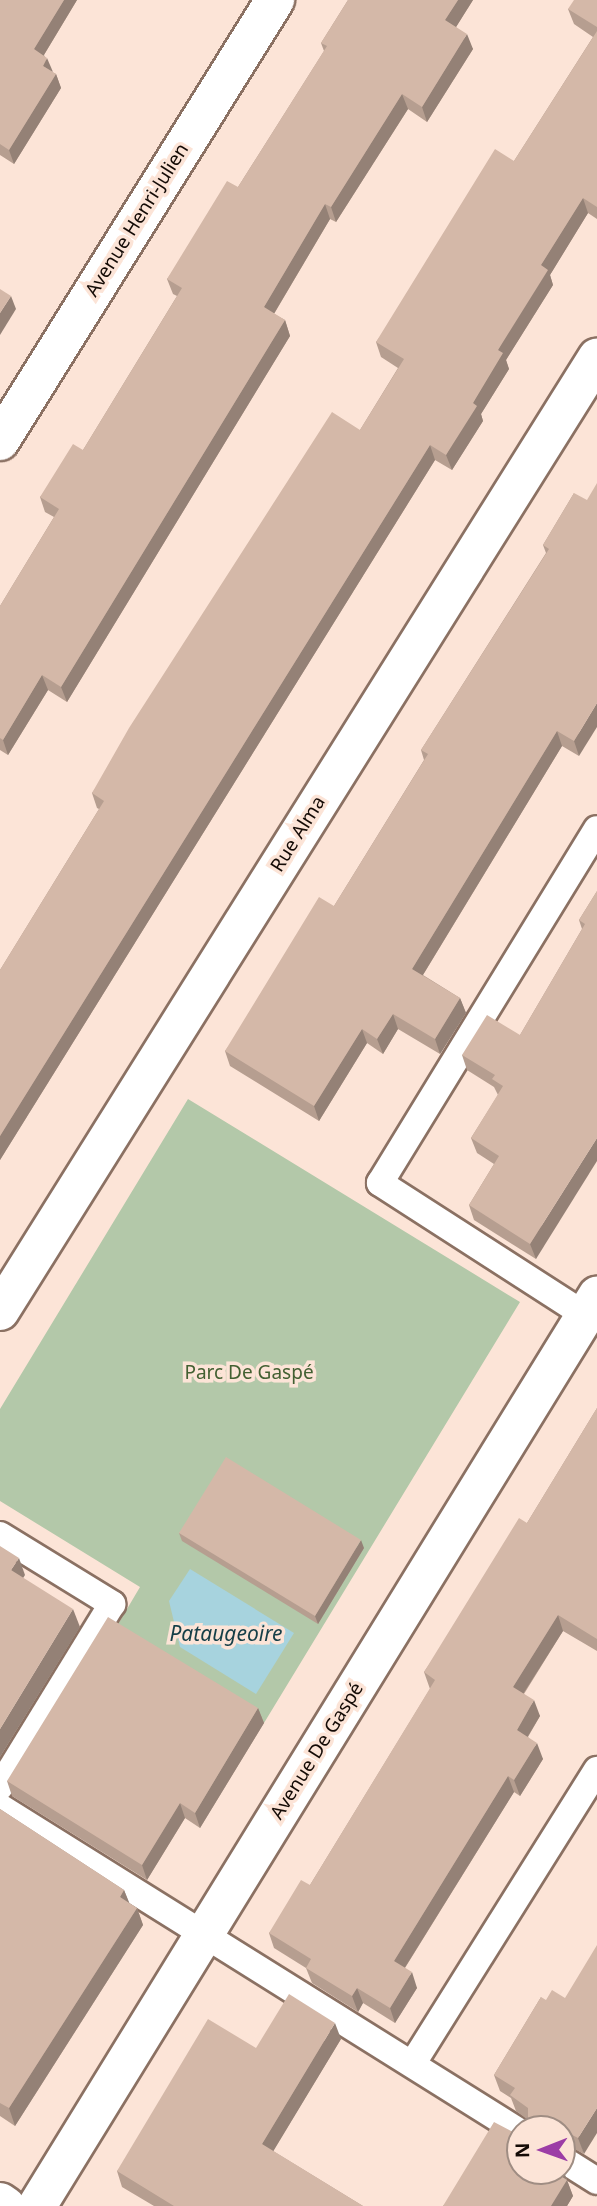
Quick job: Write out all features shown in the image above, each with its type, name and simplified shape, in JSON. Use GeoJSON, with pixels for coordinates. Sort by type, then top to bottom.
{"type":"FeatureCollection","features":[{"type":"Feature","properties":{"kind":"street","name":"Avenue Henri-Julien"},"geometry":{"type":"LineString","coordinates":[[0,441],[275,0]]}},
{"type":"Feature","properties":{"kind":"street","name":"Rue Alma"},"geometry":{"type":"LineString","coordinates":[[0,1311],[597,358]]}},
{"type":"Feature","properties":{"kind":"street","name":"Avenue De Gaspé"},"geometry":{"type":"LineString","coordinates":[[37,2206],[591,1306]]}},
{"type":"Feature","properties":{"kind":"street"},"geometry":{"type":"LineString","coordinates":[[0,2202],[6,2206]]}},
{"type":"Feature","properties":{"kind":"lane"},"geometry":{"type":"LineString","coordinates":[[591,1306],[380,1183],[597,829]]}},
{"type":"Feature","properties":{"kind":"lane"},"geometry":{"type":"LineString","coordinates":[[0,1535],[112,1604],[0,1787]]}},
{"type":"Feature","properties":{"kind":"lane"},"geometry":{"type":"LineString","coordinates":[[413,2063],[597,1769]]}},
{"type":"Feature","properties":{"kind":"lane"},"geometry":{"type":"LineString","coordinates":[[0,1808],[206,1932],[506,2123]]}},
{"type":"Feature","properties":{"kind":"lane"},"geometry":{"type":"LineString","coordinates":[[576,2168],[597,2181]]}},
{"type":"Feature","properties":{"kind":"green space","name":"Parc De Gaspé"},"geometry":{"type":"Polygon","coordinates":[[[188,1099],[520,1302],[264,1723],[114,1631],[140,1587],[0,1501],[0,1409],[188,1099]]]}},
{"type":"Feature","properties":{"kind":"water","name":"Pataugeoire"},"geometry":{"type":"Polygon","coordinates":[[[190,1569],[294,1633],[256,1694],[180,1647],[169,1601],[190,1569]]]}},
{"type":"Feature","properties":{"kind":"building"},"geometry":{"type":"Polygon","coordinates":[[[0,0],[64,0],[34,49],[47,58],[43,66],[56,74],[9,150],[0,144],[0,0]]]}},
{"type":"Feature","properties":{"kind":"building"},"geometry":{"type":"Polygon","coordinates":[[[348,0],[458,0],[445,20],[467,34],[422,107],[402,94],[331,207],[325,204],[264,307],[285,320],[61,687],[42,675],[3,740],[0,738],[0,606],[59,509],[40,497],[73,444],[83,450],[182,288],[167,279],[227,181],[238,187],[327,46],[321,43],[348,0]]]}},
{"type":"Feature","properties":{"kind":"building"},"geometry":{"type":"Polygon","coordinates":[[[574,0],[597,0],[597,27],[568,9],[574,0]]]}},
{"type":"Feature","properties":{"kind":"building"},"geometry":{"type":"Polygon","coordinates":[[[597,31],[597,207],[583,198],[541,265],[548,270],[498,350],[503,353],[473,403],[477,406],[446,455],[430,445],[0,1136],[0,970],[104,801],[92,793],[129,728],[332,412],[360,430],[404,359],[376,342],[495,149],[514,161],[597,31]]]}},
{"type":"Feature","properties":{"kind":"building"},"geometry":{"type":"Polygon","coordinates":[[[0,289],[11,296],[0,313],[0,289]]]}},
{"type":"Feature","properties":{"kind":"building"},"geometry":{"type":"Polygon","coordinates":[[[597,483],[597,703],[574,741],[557,731],[412,969],[460,998],[435,1039],[393,1014],[377,1039],[362,1029],[314,1106],[225,1051],[319,897],[334,906],[428,754],[421,750],[549,549],[543,545],[574,493],[587,500],[597,483]]]}},
{"type":"Feature","properties":{"kind":"building"},"geometry":{"type":"Polygon","coordinates":[[[597,891],[597,1138],[530,1244],[469,1205],[499,1156],[471,1138],[503,1086],[492,1079],[495,1075],[462,1055],[487,1015],[520,1035],[585,924],[579,920],[597,891]]]}},
{"type":"Feature","properties":{"kind":"building"},"geometry":{"type":"Polygon","coordinates":[[[597,1408],[597,1639],[558,1615],[513,1687],[534,1700],[517,1730],[537,1743],[514,1780],[508,1776],[394,1961],[412,1972],[390,2008],[357,1988],[352,1996],[306,1968],[311,1959],[269,1933],[301,1880],[310,1885],[435,1680],[424,1672],[519,1518],[527,1523],[597,1408]]]}},
{"type":"Feature","properties":{"kind":"building"},"geometry":{"type":"Polygon","coordinates":[[[226,1457],[361,1540],[315,1616],[179,1533],[226,1457]]]}},
{"type":"Feature","properties":{"kind":"building"},"geometry":{"type":"Polygon","coordinates":[[[0,1546],[19,1558],[11,1570],[73,1609],[0,1729],[0,1546]]]}},
{"type":"Feature","properties":{"kind":"building"},"geometry":{"type":"Polygon","coordinates":[[[108,1617],[258,1708],[195,1813],[180,1803],[142,1865],[7,1781],[108,1617]]]}},
{"type":"Feature","properties":{"kind":"building"},"geometry":{"type":"Polygon","coordinates":[[[0,1809],[124,1890],[120,1897],[137,1908],[9,2108],[0,2103],[0,1809]]]}},
{"type":"Feature","properties":{"kind":"building"},"geometry":{"type":"Polygon","coordinates":[[[597,1945],[597,2108],[578,2138],[576,2115],[528,2115],[528,2108],[510,2095],[515,2088],[494,2075],[541,1997],[546,2000],[552,1990],[565,1998],[597,1945]]]}},
{"type":"Feature","properties":{"kind":"building"},"geometry":{"type":"Polygon","coordinates":[[[289,1994],[335,2023],[262,2144],[363,2206],[174,2206],[117,2171],[208,2019],[256,2048],[289,1994]]]}},
{"type":"Feature","properties":{"kind":"building"},"geometry":{"type":"Polygon","coordinates":[[[494,2122],[506,2128],[506,2185],[564,2185],[551,2206],[443,2206],[494,2122]]]}}]}
